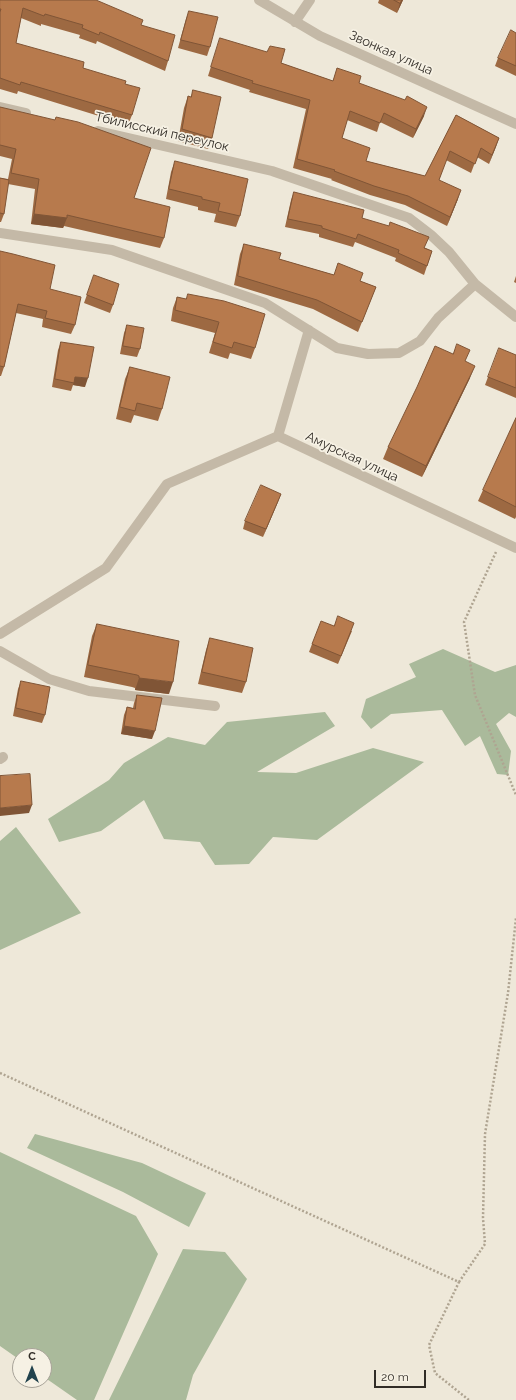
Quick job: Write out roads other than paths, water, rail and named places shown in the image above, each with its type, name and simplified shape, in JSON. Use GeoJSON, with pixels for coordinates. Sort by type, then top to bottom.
{"type":"FeatureCollection","features":[{"type":"Feature","properties":{"kind":"street","name":"Звонкая улица"},"geometry":{"type":"LineString","coordinates":[[259,0],[320,36],[516,124]]}},
{"type":"Feature","properties":{"kind":"street"},"geometry":{"type":"LineString","coordinates":[[295,22],[310,0]]}},
{"type":"Feature","properties":{"kind":"street"},"geometry":{"type":"LineString","coordinates":[[0,107],[33,115]]}},
{"type":"Feature","properties":{"kind":"street","name":"Тбилисский переулок"},"geometry":{"type":"LineString","coordinates":[[86,128],[272,171],[409,218],[431,235],[449,252],[475,284]]}},
{"type":"Feature","properties":{"kind":"street"},"geometry":{"type":"LineString","coordinates":[[0,233],[112,250],[265,302],[337,348],[368,354],[399,354],[420,341],[438,318],[475,284],[516,317]]}},
{"type":"Feature","properties":{"kind":"street"},"geometry":{"type":"LineString","coordinates":[[0,634],[106,568],[167,484],[278,436],[309,330]]}},
{"type":"Feature","properties":{"kind":"street","name":"Амурская улица"},"geometry":{"type":"LineString","coordinates":[[278,436],[516,548]]}},
{"type":"Feature","properties":{"kind":"street"},"geometry":{"type":"LineString","coordinates":[[0,651],[49,679],[89,690],[215,706]]}}]}
